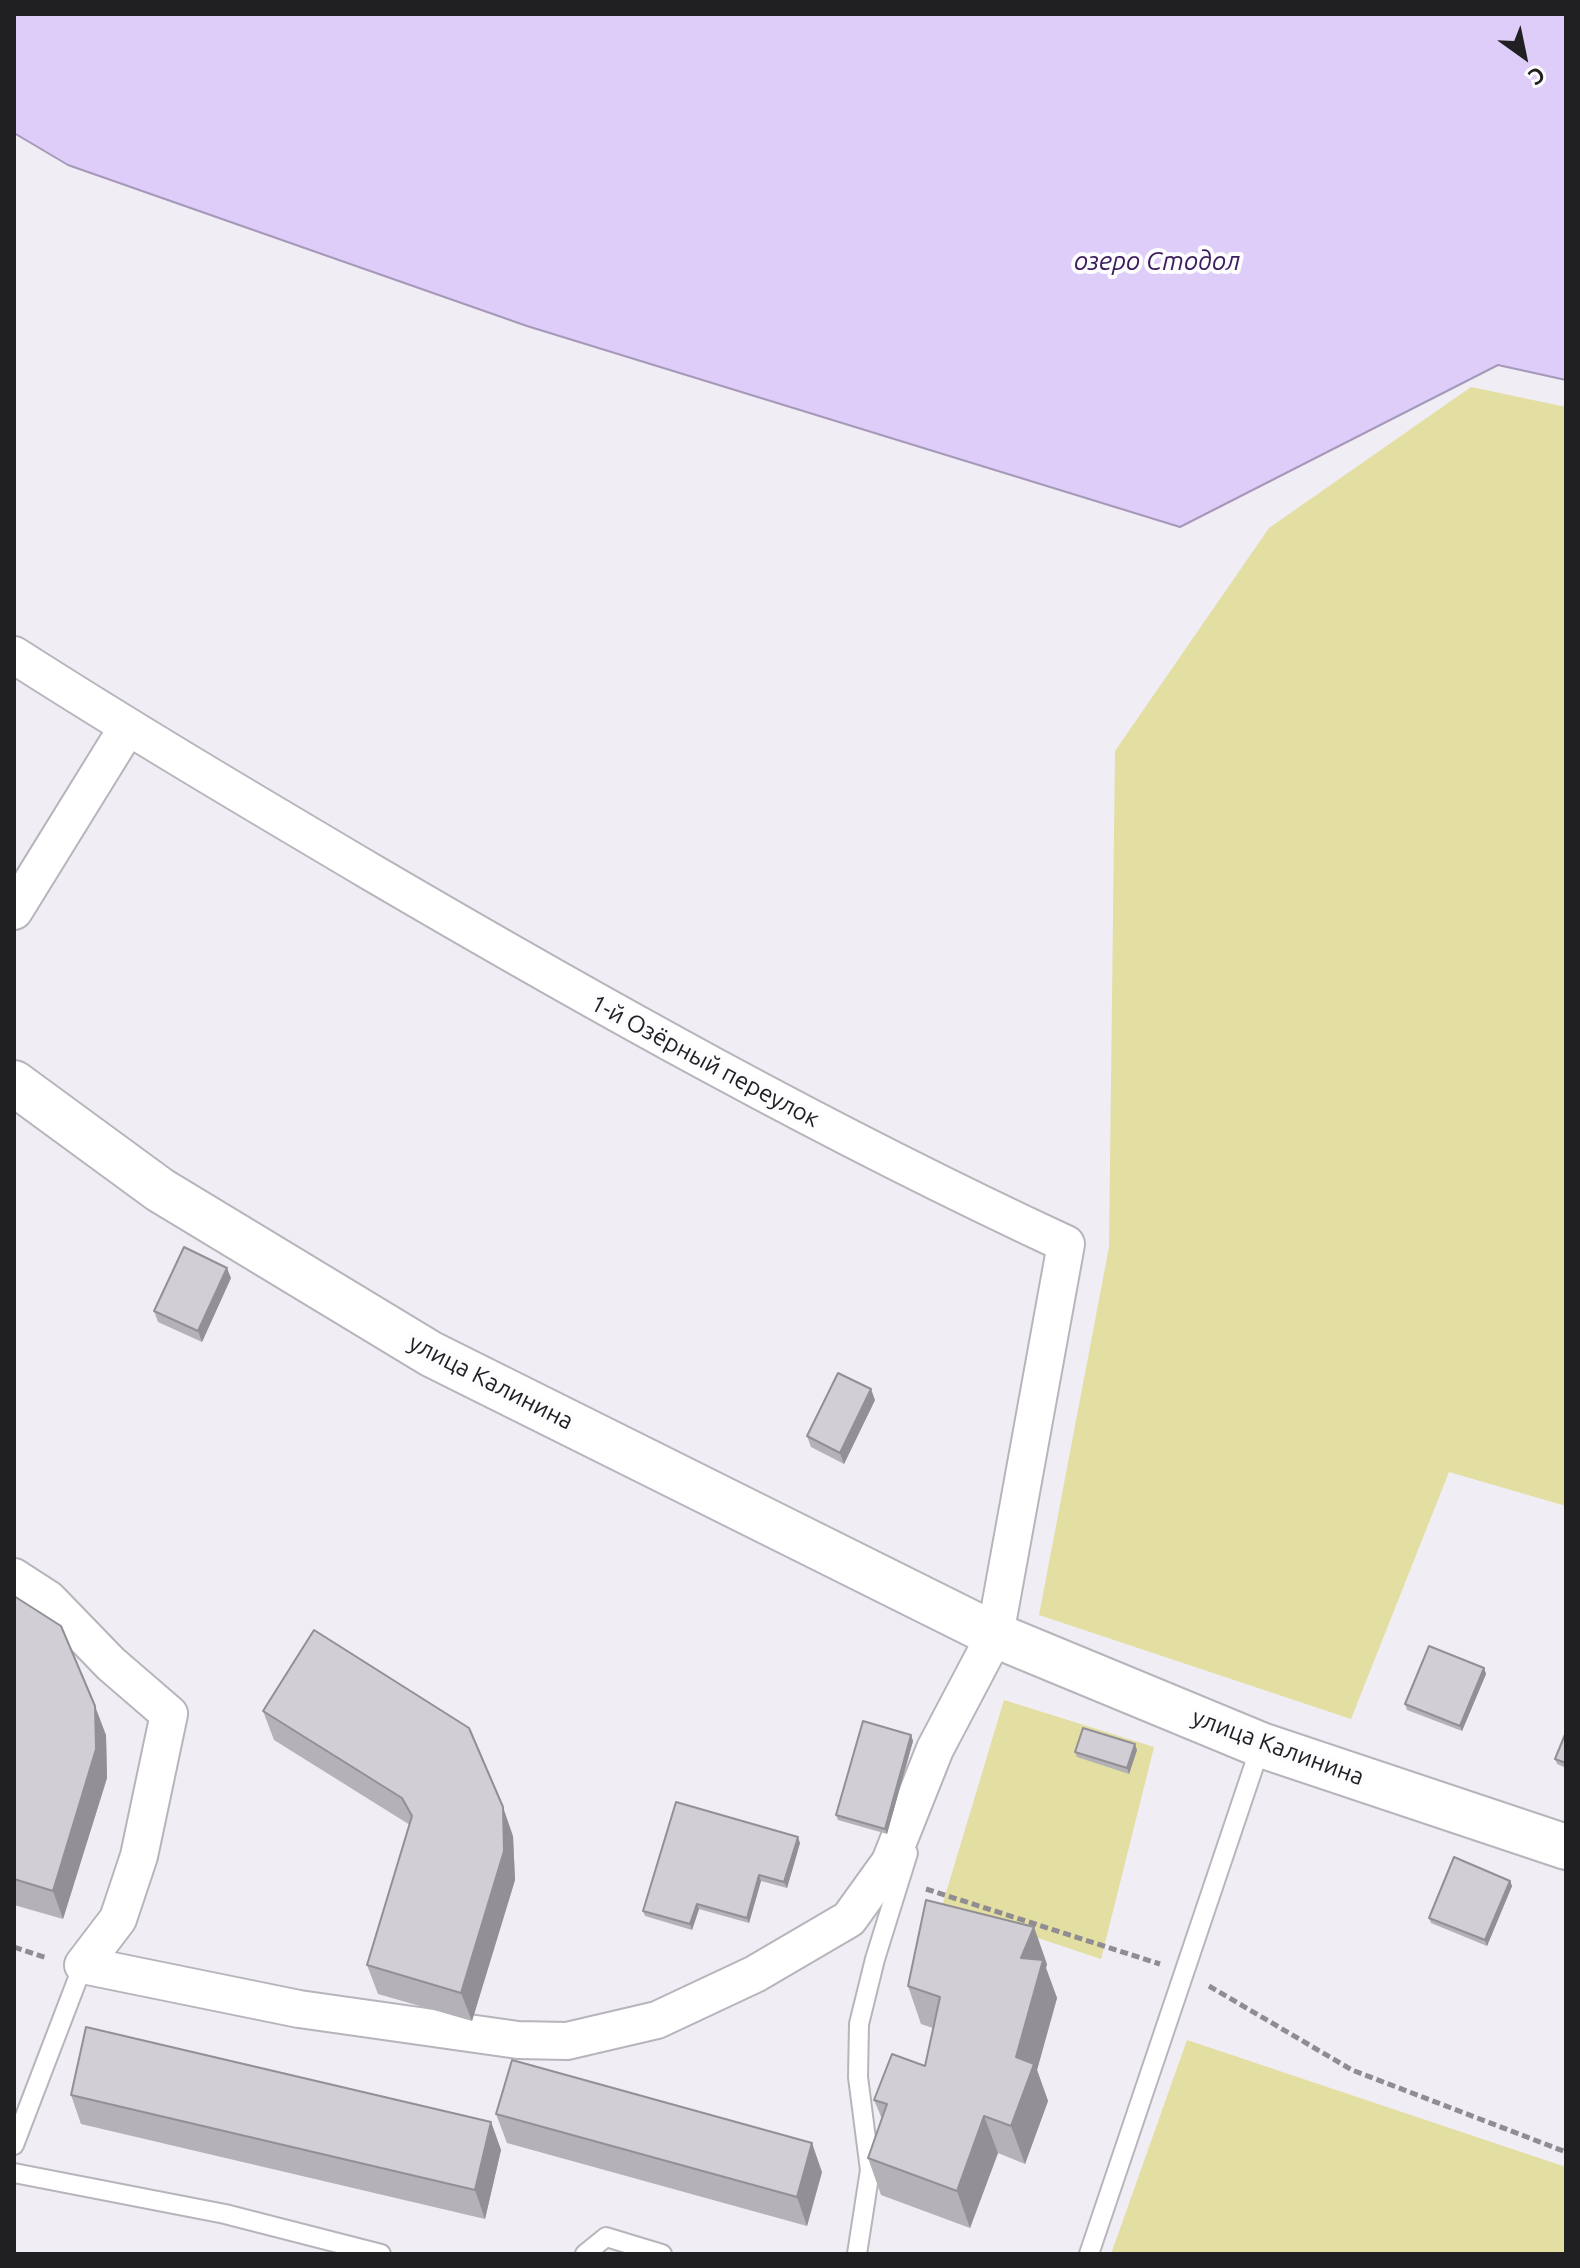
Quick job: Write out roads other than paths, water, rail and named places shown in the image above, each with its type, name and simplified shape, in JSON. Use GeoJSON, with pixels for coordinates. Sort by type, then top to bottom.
{"type":"FeatureCollection","features":[{"type":"Feature","properties":{"kind":"main road","name":"улица Калинина"},"geometry":{"type":"LineString","coordinates":[[14,1083],[160,1190],[431,1354],[995,1635],[1261,1745],[1566,1847]]}},
{"type":"Feature","properties":{"kind":"street","name":"1-й Озёрный переулок"},"geometry":{"type":"LineString","coordinates":[[14,655],[127,728],[581,996],[948,1189],[1066,1244],[995,1635]]}},
{"type":"Feature","properties":{"kind":"street"},"geometry":{"type":"LineString","coordinates":[[14,911],[127,728]]}},
{"type":"Feature","properties":{"kind":"street"},"geometry":{"type":"LineString","coordinates":[[14,1577],[48,1599],[111,1664],[169,1714],[139,1856],[118,1919],[83,1965],[315,2011],[518,2040],[567,2041],[657,2020],[755,1974],[849,1919],[890,1862],[935,1749],[995,1635]]}},
{"type":"Feature","properties":{"kind":"lane"},"geometry":{"type":"LineString","coordinates":[[1089,2254],[1261,1745]]}},
{"type":"Feature","properties":{"kind":"lane"},"geometry":{"type":"LineString","coordinates":[[857,2254],[870,2170],[858,2077],[859,2024],[935,1749]]}},
{"type":"Feature","properties":{"kind":"lane"},"geometry":{"type":"LineString","coordinates":[[14,2145],[83,1965]]}},
{"type":"Feature","properties":{"kind":"lane"},"geometry":{"type":"LineString","coordinates":[[14,2173],[225,2214],[381,2254]]}},
{"type":"Feature","properties":{"kind":"lane"},"geometry":{"type":"LineString","coordinates":[[585,2254],[606,2237],[662,2254]]}},
{"type":"Feature","properties":{"kind":"water","name":"озеро Стодол"},"geometry":{"type":"Polygon","coordinates":[[[14,14],[1566,14],[1566,380],[1498,365],[1180,527],[527,326],[68,165],[14,133],[14,14]]]}}]}
